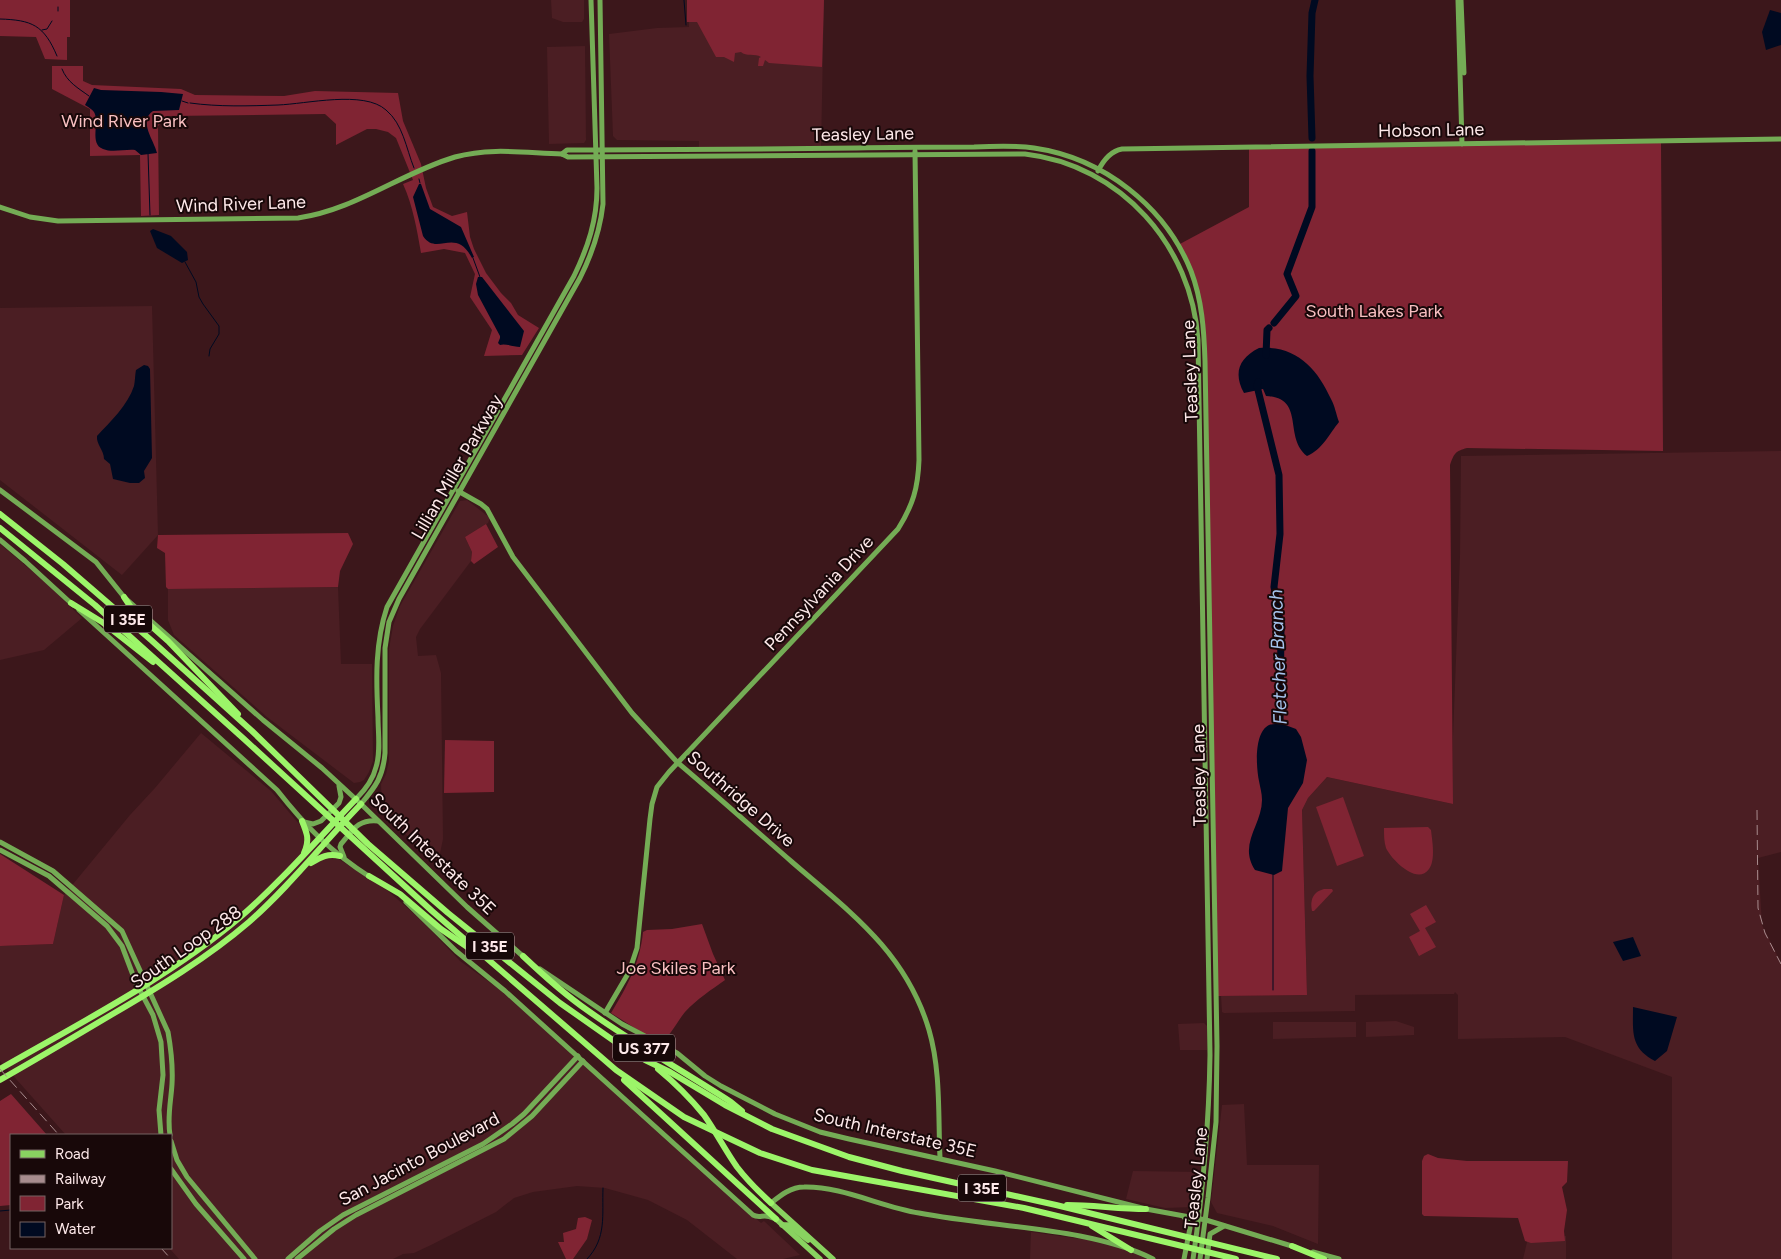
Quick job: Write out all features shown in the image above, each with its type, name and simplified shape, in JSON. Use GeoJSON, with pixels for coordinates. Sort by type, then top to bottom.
{"type":"FeatureCollection","features":[{"type":"Feature","properties":{"kind":"highway","name":"I 35E"},"geometry":{"type":"LineString","coordinates":[[0,514],[110,604],[252,731],[315,799]]}},
{"type":"Feature","properties":{"kind":"highway","name":"I 35E"},"geometry":{"type":"LineString","coordinates":[[0,528],[95,605],[315,799],[507,976],[616,1070],[661,1102],[704,1128],[760,1153],[812,1170],[1033,1210],[1236,1259]]}},
{"type":"Feature","properties":{"kind":"highway"},"geometry":{"type":"LineString","coordinates":[[124,597],[132,609],[189,662],[236,711],[252,731]]}},
{"type":"Feature","properties":{"kind":"highway"},"geometry":{"type":"LineString","coordinates":[[70,603],[102,622],[179,680]]}},
{"type":"Feature","properties":{"kind":"highway","name":"South Loop 288"},"geometry":{"type":"LineString","coordinates":[[0,1069],[146,984],[196,951],[239,918],[322,841],[358,801]]}},
{"type":"Feature","properties":{"kind":"highway"},"geometry":{"type":"LineString","coordinates":[[302,821],[307,832],[308,842],[302,858]]}},
{"type":"Feature","properties":{"kind":"highway","name":"South Loop 288"},"geometry":{"type":"LineString","coordinates":[[0,1080],[150,992],[205,956],[245,925],[289,884],[304,868],[322,841]]}},
{"type":"Feature","properties":{"kind":"highway","name":"I 35E"},"geometry":{"type":"LineString","coordinates":[[365,847],[560,1003],[617,1043],[750,1118],[772,1128],[822,1149],[874,1165],[1056,1204],[1277,1259]]}},
{"type":"Feature","properties":{"kind":"highway"},"geometry":{"type":"LineString","coordinates":[[304,868],[329,854],[342,858]]}},
{"type":"Feature","properties":{"kind":"highway"},"geometry":{"type":"LineString","coordinates":[[369,876],[400,894],[442,929],[507,976]]}},
{"type":"Feature","properties":{"kind":"highway"},"geometry":{"type":"LineString","coordinates":[[239,918],[245,925]]}},
{"type":"Feature","properties":{"kind":"highway","name":"US 377"},"geometry":{"type":"LineString","coordinates":[[522,956],[586,1010],[624,1036],[732,1102],[750,1118]]}},
{"type":"Feature","properties":{"kind":"highway"},"geometry":{"type":"LineString","coordinates":[[645,1060],[668,1078],[694,1104],[752,1185],[771,1203]]}},
{"type":"Feature","properties":{"kind":"highway"},"geometry":{"type":"LineString","coordinates":[[616,1070],[630,1087],[776,1219]]}},
{"type":"Feature","properties":{"kind":"highway"},"geometry":{"type":"LineString","coordinates":[[1056,1204],[1146,1210]]}},
{"type":"Feature","properties":{"kind":"highway"},"geometry":{"type":"LineString","coordinates":[[1086,1223],[1131,1250]]}},
{"type":"Feature","properties":{"kind":"highway"},"geometry":{"type":"LineString","coordinates":[[1292,1246],[1324,1259]]}},
{"type":"Feature","properties":{"kind":"main road"},"geometry":{"type":"LineString","coordinates":[[591,0],[595,150]]}},
{"type":"Feature","properties":{"kind":"main road"},"geometry":{"type":"LineString","coordinates":[[600,0],[602,150]]}},
{"type":"Feature","properties":{"kind":"main road"},"geometry":{"type":"LineString","coordinates":[[1460,0],[1464,144]]}},
{"type":"Feature","properties":{"kind":"main road","name":"Hobson Lane"},"geometry":{"type":"LineString","coordinates":[[1095,176],[1105,160],[1113,152],[1122,148],[1781,139]]}},
{"type":"Feature","properties":{"kind":"main road","name":"Teasley Lane"},"geometry":{"type":"LineString","coordinates":[[595,150],[1016,146],[1035,148],[1070,157],[1099,169],[1116,179],[1154,213],[1172,236],[1191,273],[1200,304],[1204,328],[1217,996],[1216,1108],[1206,1220],[1200,1259]]}},
{"type":"Feature","properties":{"kind":"main road","name":"Pennsylvania Drive"},"geometry":{"type":"LineString","coordinates":[[606,1014],[629,972],[637,948],[650,819],[654,795],[662,780],[898,529],[909,513],[916,492],[919,460],[915,147]]}},
{"type":"Feature","properties":{"kind":"main road"},"geometry":{"type":"LineString","coordinates":[[673,149],[673,156]]}},
{"type":"Feature","properties":{"kind":"main road"},"geometry":{"type":"LineString","coordinates":[[719,149],[723,156]]}},
{"type":"Feature","properties":{"kind":"main road","name":"Wind River Lane"},"geometry":{"type":"LineString","coordinates":[[0,207],[30,217],[58,222],[292,218],[311,216],[336,209],[445,161],[463,155],[496,150],[562,154],[568,157],[602,156]]}},
{"type":"Feature","properties":{"kind":"main road","name":"Wind River Lane"},"geometry":{"type":"LineString","coordinates":[[562,154],[567,150],[595,150]]}},
{"type":"Feature","properties":{"kind":"main road","name":"Lillian Miller Parkway"},"geometry":{"type":"LineString","coordinates":[[358,801],[376,769],[378,759],[376,661],[379,640],[388,607],[586,252],[591,237],[597,204],[595,150]]}},
{"type":"Feature","properties":{"kind":"main road","name":"Lillian Miller Parkway"},"geometry":{"type":"LineString","coordinates":[[358,801],[376,786],[381,776],[385,753],[385,646],[386,633],[392,614],[399,598],[592,255],[603,211],[602,150]]}},
{"type":"Feature","properties":{"kind":"main road","name":"Teasley Lane"},"geometry":{"type":"LineString","coordinates":[[602,156],[1033,155],[1064,163],[1095,176],[1114,187],[1135,203],[1166,240],[1192,298],[1198,332],[1210,1025],[1209,1108],[1199,1219],[1193,1259]]}},
{"type":"Feature","properties":{"kind":"main road","name":"Southridge Drive"},"geometry":{"type":"LineString","coordinates":[[453,488],[487,509],[513,557],[632,713],[677,762],[862,922],[899,967],[908,981],[924,1015],[934,1052],[937,1072],[940,1158]]}},
{"type":"Feature","properties":{"kind":"main road","name":"South Interstate 35E"},"geometry":{"type":"LineString","coordinates":[[2,492],[96,562],[124,597],[263,720],[305,753],[358,801],[448,889],[522,956],[606,1014],[640,1035],[677,1053],[705,1076],[721,1086],[775,1114],[830,1135],[995,1171],[1146,1210],[1206,1220],[1338,1259]]}},
{"type":"Feature","properties":{"kind":"main road"},"geometry":{"type":"LineString","coordinates":[[0,540],[25,560],[277,790],[302,821],[322,841],[342,858],[405,902],[468,963],[505,991],[754,1215],[758,1217],[768,1215],[776,1219],[820,1259]]}},
{"type":"Feature","properties":{"kind":"main road"},"geometry":{"type":"LineString","coordinates":[[412,562],[417,566]]}},
{"type":"Feature","properties":{"kind":"main road"},"geometry":{"type":"LineString","coordinates":[[379,640],[385,646]]}},
{"type":"Feature","properties":{"kind":"main road"},"geometry":{"type":"LineString","coordinates":[[378,722],[384,720]]}},
{"type":"Feature","properties":{"kind":"main road"},"geometry":{"type":"LineString","coordinates":[[302,821],[313,824],[321,821],[341,800],[338,784]]}},
{"type":"Feature","properties":{"kind":"main road"},"geometry":{"type":"LineString","coordinates":[[342,858],[341,844],[358,824],[364,821],[379,821]]}},
{"type":"Feature","properties":{"kind":"main road"},"geometry":{"type":"LineString","coordinates":[[3,848],[64,885],[122,931],[168,1032],[171,1048],[172,1076],[168,1116],[170,1134]]}},
{"type":"Feature","properties":{"kind":"main road"},"geometry":{"type":"LineString","coordinates":[[64,885],[108,926],[116,936],[153,1015],[161,1042],[163,1075],[159,1115],[161,1134]]}},
{"type":"Feature","properties":{"kind":"main road"},"geometry":{"type":"LineString","coordinates":[[161,1042],[168,1049],[172,1076]]}},
{"type":"Feature","properties":{"kind":"main road","name":"San Jacinto Boulevard"},"geometry":{"type":"LineString","coordinates":[[297,1259],[334,1229],[356,1215],[390,1198],[483,1144],[512,1124],[529,1109],[578,1056]]}},
{"type":"Feature","properties":{"kind":"main road","name":"San Jacinto Boulevard"},"geometry":{"type":"LineString","coordinates":[[288,1259],[333,1221],[461,1156],[468,1158],[487,1149],[516,1130],[532,1116],[583,1061]]}},
{"type":"Feature","properties":{"kind":"main road"},"geometry":{"type":"LineString","coordinates":[[1209,1108],[1216,1108]]}},
{"type":"Feature","properties":{"kind":"main road"},"geometry":{"type":"LineString","coordinates":[[159,1115],[168,1116]]}},
{"type":"Feature","properties":{"kind":"main road"},"geometry":{"type":"LineString","coordinates":[[512,1124],[516,1130]]}},
{"type":"Feature","properties":{"kind":"main road"},"geometry":{"type":"LineString","coordinates":[[172,1144],[177,1160],[187,1177],[256,1259]]}},
{"type":"Feature","properties":{"kind":"main road"},"geometry":{"type":"LineString","coordinates":[[172,1170],[196,1204],[244,1259]]}},
{"type":"Feature","properties":{"kind":"main road"},"geometry":{"type":"LineString","coordinates":[[833,1259],[771,1203],[795,1188],[812,1187],[917,1213],[1059,1232],[1103,1241],[1153,1259]]}},
{"type":"Feature","properties":{"kind":"main road"},"geometry":{"type":"LineString","coordinates":[[387,1192],[390,1198]]}},
{"type":"Feature","properties":{"kind":"main road"},"geometry":{"type":"LineString","coordinates":[[1184,1216],[1190,1224],[1190,1228],[1184,1259]]}},
{"type":"Feature","properties":{"kind":"main road"},"geometry":{"type":"LineString","coordinates":[[782,1225],[789,1225],[804,1238],[818,1246]]}},
{"type":"Feature","properties":{"kind":"main road"},"geometry":{"type":"LineString","coordinates":[[1207,1259],[1210,1234],[1224,1225]]}},
{"type":"Feature","properties":{"kind":"main road"},"geometry":{"type":"LineString","coordinates":[[305,1244],[309,1250]]}},
{"type":"Feature","properties":{"kind":"shaded area"},"geometry":{"type":"Polygon","coordinates":[[[551,0],[584,0],[584,19],[582,22],[563,22],[552,18],[551,0]]]}},
{"type":"Feature","properties":{"kind":"shaded area"},"geometry":{"type":"Polygon","coordinates":[[[688,0],[824,0],[821,148],[699,149],[699,141],[617,140],[613,136],[609,34],[657,28],[689,27],[688,0]]]}},
{"type":"Feature","properties":{"kind":"shaded area"},"geometry":{"type":"Polygon","coordinates":[[[585,46],[586,140],[584,143],[549,144],[547,47],[585,46]]]}},
{"type":"Feature","properties":{"kind":"shaded area"},"geometry":{"type":"Polygon","coordinates":[[[152,306],[158,535],[122,575],[0,480],[0,308],[152,306]]]}},
{"type":"Feature","properties":{"kind":"shaded area"},"geometry":{"type":"Polygon","coordinates":[[[1781,451],[1781,852],[1758,858],[1762,925],[1781,963],[1781,1259],[1672,1259],[1672,1077],[1565,1037],[1458,1039],[1458,995],[1455,992],[1454,994],[1355,995],[1355,1011],[1224,1013],[1222,1012],[1221,996],[1307,995],[1302,810],[1308,798],[1327,777],[1453,804],[1453,736],[1460,556],[1461,456],[1781,451]]]}},
{"type":"Feature","properties":{"kind":"shaded area"},"geometry":{"type":"Polygon","coordinates":[[[467,500],[490,518],[488,523],[465,537],[472,552],[471,561],[416,637],[418,656],[436,655],[441,673],[443,839],[438,863],[421,851],[382,808],[381,784],[389,761],[389,649],[393,626],[400,606],[460,501],[467,500]]]}},
{"type":"Feature","properties":{"kind":"shaded area"},"geometry":{"type":"Polygon","coordinates":[[[0,544],[46,583],[82,618],[44,650],[0,660],[0,544]]]}},
{"type":"Feature","properties":{"kind":"shaded area"},"geometry":{"type":"Polygon","coordinates":[[[338,587],[341,664],[372,664],[373,761],[364,780],[354,783],[267,717],[174,635],[168,620],[168,589],[338,587]]]}},
{"type":"Feature","properties":{"kind":"shaded area"},"geometry":{"type":"Polygon","coordinates":[[[201,733],[271,791],[317,845],[388,891],[420,919],[460,961],[499,989],[761,1223],[764,1221],[800,1255],[783,1259],[737,1259],[687,1220],[648,1200],[605,1188],[577,1186],[533,1192],[514,1198],[496,1212],[431,1245],[414,1253],[403,1254],[393,1259],[179,1259],[170,1249],[172,1249],[172,1134],[65,1134],[0,1061],[0,946],[53,944],[64,895],[130,815],[201,733]]]}},
{"type":"Feature","properties":{"kind":"shaded area"},"geometry":{"type":"Polygon","coordinates":[[[1396,1021],[1414,1027],[1414,1035],[1366,1037],[1366,1022],[1396,1021]]]}},
{"type":"Feature","properties":{"kind":"shaded area"},"geometry":{"type":"Polygon","coordinates":[[[1273,1022],[1356,1022],[1356,1037],[1273,1039],[1273,1022]]]}},
{"type":"Feature","properties":{"kind":"shaded area"},"geometry":{"type":"Polygon","coordinates":[[[1204,1023],[1207,1026],[1207,1050],[1180,1050],[1178,1024],[1204,1023]]]}},
{"type":"Feature","properties":{"kind":"shaded area"},"geometry":{"type":"Polygon","coordinates":[[[1244,1104],[1247,1165],[1319,1165],[1318,1244],[1273,1226],[1217,1213],[1211,1202],[1222,1105],[1244,1104]]]}},
{"type":"Feature","properties":{"kind":"shaded area"},"geometry":{"type":"Polygon","coordinates":[[[1133,1171],[1200,1172],[1193,1207],[1165,1208],[1126,1199],[1133,1171]]]}},
{"type":"Feature","properties":{"kind":"shaded area"},"geometry":{"type":"Polygon","coordinates":[[[1031,1232],[1088,1240],[1131,1251],[1146,1259],[1030,1259],[1031,1232]]]}},
{"type":"Feature","properties":{"kind":"shaded area"},"geometry":{"type":"Polygon","coordinates":[[[1566,1236],[1566,1259],[1523,1259],[1528,1238],[1566,1236]]]}},
{"type":"Feature","properties":{"kind":"green space"},"geometry":{"type":"Polygon","coordinates":[[[0,0],[70,0],[70,37],[67,37],[67,60],[45,59],[36,37],[0,36],[0,0]]]}},
{"type":"Feature","properties":{"kind":"green space"},"geometry":{"type":"Polygon","coordinates":[[[687,0],[824,0],[822,67],[769,63],[765,60],[763,66],[758,66],[759,58],[761,57],[741,52],[735,53],[734,62],[724,57],[716,57],[697,22],[687,22],[687,0]]]}},
{"type":"Feature","properties":{"kind":"green space","name":"Wind River Park"},"geometry":{"type":"Polygon","coordinates":[[[52,66],[83,66],[83,81],[92,85],[181,89],[195,95],[284,96],[315,91],[398,93],[403,121],[421,164],[426,188],[433,207],[452,216],[467,212],[470,237],[486,273],[511,303],[518,315],[539,328],[522,355],[484,356],[492,330],[470,297],[475,274],[465,253],[444,249],[421,253],[412,209],[403,184],[413,180],[396,138],[388,132],[367,129],[336,145],[336,124],[325,114],[168,116],[158,126],[159,215],[141,216],[140,155],[90,156],[90,109],[52,89],[52,66]]]}},
{"type":"Feature","properties":{"kind":"green space","name":"South Lakes Park"},"geometry":{"type":"Polygon","coordinates":[[[1661,143],[1663,451],[1467,448],[1460,450],[1456,454],[1450,465],[1453,804],[1327,777],[1308,798],[1302,810],[1307,995],[1217,996],[1205,341],[1200,304],[1191,273],[1178,245],[1249,207],[1249,148],[1661,143]]]}},
{"type":"Feature","properties":{"kind":"green space"},"geometry":{"type":"Polygon","coordinates":[[[486,524],[498,547],[474,564],[471,561],[472,552],[465,537],[486,524]]]}},
{"type":"Feature","properties":{"kind":"green space"},"geometry":{"type":"Polygon","coordinates":[[[348,533],[353,544],[340,571],[338,587],[168,589],[166,587],[165,553],[157,548],[158,535],[348,533]]]}},
{"type":"Feature","properties":{"kind":"green space"},"geometry":{"type":"Polygon","coordinates":[[[445,740],[494,741],[494,792],[444,793],[445,740]]]}},
{"type":"Feature","properties":{"kind":"green space"},"geometry":{"type":"Polygon","coordinates":[[[1343,797],[1364,856],[1337,866],[1316,807],[1343,797]]]}},
{"type":"Feature","properties":{"kind":"green space"},"geometry":{"type":"Polygon","coordinates":[[[1428,827],[1431,830],[1433,844],[1431,865],[1424,873],[1411,873],[1393,858],[1386,848],[1384,828],[1428,827]]]}},
{"type":"Feature","properties":{"kind":"green space"},"geometry":{"type":"Polygon","coordinates":[[[0,854],[64,895],[53,944],[0,946],[0,854]]]}},
{"type":"Feature","properties":{"kind":"green space"},"geometry":{"type":"Polygon","coordinates":[[[1324,889],[1332,889],[1333,891],[1312,911],[1311,904],[1314,895],[1324,889]]]}},
{"type":"Feature","properties":{"kind":"green space"},"geometry":{"type":"Polygon","coordinates":[[[1426,905],[1436,922],[1425,928],[1436,947],[1419,956],[1409,937],[1420,931],[1410,914],[1426,905]]]}},
{"type":"Feature","properties":{"kind":"green space","name":"Joe Skiles Park"},"geometry":{"type":"Polygon","coordinates":[[[702,924],[725,980],[690,1007],[664,1041],[661,1043],[611,1013],[636,964],[643,932],[702,924]]]}},
{"type":"Feature","properties":{"kind":"green space"},"geometry":{"type":"Polygon","coordinates":[[[11,1094],[46,1134],[10,1134],[10,1205],[0,1206],[0,1101],[11,1094]]]}},
{"type":"Feature","properties":{"kind":"green space"},"geometry":{"type":"Polygon","coordinates":[[[1428,1154],[1438,1158],[1467,1161],[1568,1161],[1567,1182],[1562,1187],[1567,1210],[1564,1231],[1565,1241],[1531,1243],[1525,1241],[1518,1218],[1424,1216],[1422,1214],[1422,1161],[1424,1156],[1428,1154]]]}},
{"type":"Feature","properties":{"kind":"green space"},"geometry":{"type":"Polygon","coordinates":[[[585,1217],[592,1220],[587,1239],[573,1259],[566,1259],[558,1242],[564,1242],[563,1233],[576,1229],[578,1218],[585,1217]]]}},
{"type":"Feature","properties":{"kind":"water"},"geometry":{"type":"Polygon","coordinates":[[[1770,10],[1781,13],[1781,45],[1766,50],[1762,32],[1770,10]]]}},
{"type":"Feature","properties":{"kind":"water"},"geometry":{"type":"Polygon","coordinates":[[[94,88],[101,90],[183,94],[179,110],[153,111],[149,115],[147,120],[148,131],[157,153],[141,155],[135,150],[110,151],[99,146],[96,138],[96,116],[85,105],[94,88]]]}},
{"type":"Feature","properties":{"kind":"water"},"geometry":{"type":"Polygon","coordinates":[[[419,184],[421,184],[430,209],[461,227],[474,257],[472,258],[466,249],[459,244],[434,244],[428,242],[423,236],[413,197],[419,184]]]}},
{"type":"Feature","properties":{"kind":"water"},"geometry":{"type":"Polygon","coordinates":[[[153,229],[171,236],[187,252],[188,260],[182,263],[157,248],[150,231],[153,229]]]}},
{"type":"Feature","properties":{"kind":"water"},"geometry":{"type":"Polygon","coordinates":[[[478,277],[482,277],[524,331],[520,347],[500,345],[498,343],[500,336],[478,295],[476,284],[478,277]]]}},
{"type":"Feature","properties":{"kind":"water"},"geometry":{"type":"Polygon","coordinates":[[[1259,348],[1284,350],[1304,361],[1319,378],[1332,402],[1339,422],[1321,446],[1307,456],[1300,448],[1296,439],[1290,411],[1286,404],[1278,398],[1266,396],[1263,389],[1244,393],[1239,379],[1240,367],[1247,356],[1259,348]]]}},
{"type":"Feature","properties":{"kind":"water"},"geometry":{"type":"Polygon","coordinates":[[[144,365],[150,369],[152,458],[144,471],[145,478],[139,483],[130,483],[113,479],[110,464],[104,459],[97,436],[128,400],[134,386],[136,370],[144,365]]]}},
{"type":"Feature","properties":{"kind":"water"},"geometry":{"type":"Polygon","coordinates":[[[1280,723],[1296,729],[1301,737],[1307,760],[1303,783],[1288,808],[1282,871],[1274,875],[1255,870],[1250,861],[1249,852],[1262,800],[1257,767],[1258,742],[1264,729],[1269,725],[1280,723]]]}},
{"type":"Feature","properties":{"kind":"water"},"geometry":{"type":"Polygon","coordinates":[[[1633,937],[1641,956],[1623,961],[1613,942],[1633,937]]]}},
{"type":"Feature","properties":{"kind":"water"},"geometry":{"type":"Polygon","coordinates":[[[1633,1007],[1677,1017],[1667,1051],[1655,1061],[1641,1051],[1637,1045],[1633,1032],[1633,1007]]]}},
{"type":"Feature","properties":{"kind":"waterway"},"geometry":{"type":"LineString","coordinates":[[684,0],[686,25]]}},
{"type":"Feature","properties":{"kind":"waterway","name":"Fletcher Branch"},"geometry":{"type":"LineString","coordinates":[[1312,138],[1310,76],[1312,13],[1315,0]]}},
{"type":"Feature","properties":{"kind":"waterway"},"geometry":{"type":"LineString","coordinates":[[0,19],[21,21],[36,26],[47,37],[57,56]]}},
{"type":"Feature","properties":{"kind":"waterway"},"geometry":{"type":"LineString","coordinates":[[42,30],[47,29],[52,21]]}},
{"type":"Feature","properties":{"kind":"waterway"},"geometry":{"type":"LineString","coordinates":[[62,69],[70,81],[89,96]]}},
{"type":"Feature","properties":{"kind":"waterway"},"geometry":{"type":"LineString","coordinates":[[190,103],[256,106],[350,99],[376,104],[386,110],[396,122],[414,168]]}},
{"type":"Feature","properties":{"kind":"waterway"},"geometry":{"type":"LineString","coordinates":[[182,101],[188,103]]}},
{"type":"Feature","properties":{"kind":"waterway","name":"Fletcher Branch"},"geometry":{"type":"LineString","coordinates":[[1274,323],[1296,296],[1287,274],[1312,207],[1312,151]]}},
{"type":"Feature","properties":{"kind":"waterway"},"geometry":{"type":"LineString","coordinates":[[148,153],[150,215]]}},
{"type":"Feature","properties":{"kind":"waterway"},"geometry":{"type":"LineString","coordinates":[[419,179],[420,183]]}},
{"type":"Feature","properties":{"kind":"waterway"},"geometry":{"type":"LineString","coordinates":[[473,258],[480,277]]}},
{"type":"Feature","properties":{"kind":"waterway"},"geometry":{"type":"LineString","coordinates":[[185,262],[196,282],[199,297],[219,326],[219,334],[210,349],[209,356]]}},
{"type":"Feature","properties":{"kind":"waterway","name":"Fletcher Branch"},"geometry":{"type":"LineString","coordinates":[[1266,355],[1267,330],[1269,328]]}},
{"type":"Feature","properties":{"kind":"waterway","name":"Fletcher Branch"},"geometry":{"type":"LineString","coordinates":[[1258,382],[1257,386],[1279,475],[1280,534],[1274,587],[1281,626],[1280,723]]}},
{"type":"Feature","properties":{"kind":"waterway","name":"Fletcher Branch"},"geometry":{"type":"LineString","coordinates":[[1273,874],[1273,990]]}},
{"type":"Feature","properties":{"kind":"waterway"},"geometry":{"type":"LineString","coordinates":[[587,1259],[598,1243],[601,1234],[603,1188]]}},
{"type":"Feature","properties":{"kind":"waterway"},"geometry":{"type":"LineString","coordinates":[[0,1211],[10,1210]]}},
{"type":"Feature","properties":{"kind":"railway"},"geometry":{"type":"LineString","coordinates":[[1757,810],[1758,908],[1765,933],[1781,964]]}},
{"type":"Feature","properties":{"kind":"railway"},"geometry":{"type":"LineString","coordinates":[[0,1069],[58,1134]]}},
{"type":"Feature","properties":{"kind":"railway"},"geometry":{"type":"LineString","coordinates":[[162,1249],[171,1259]]}}]}
